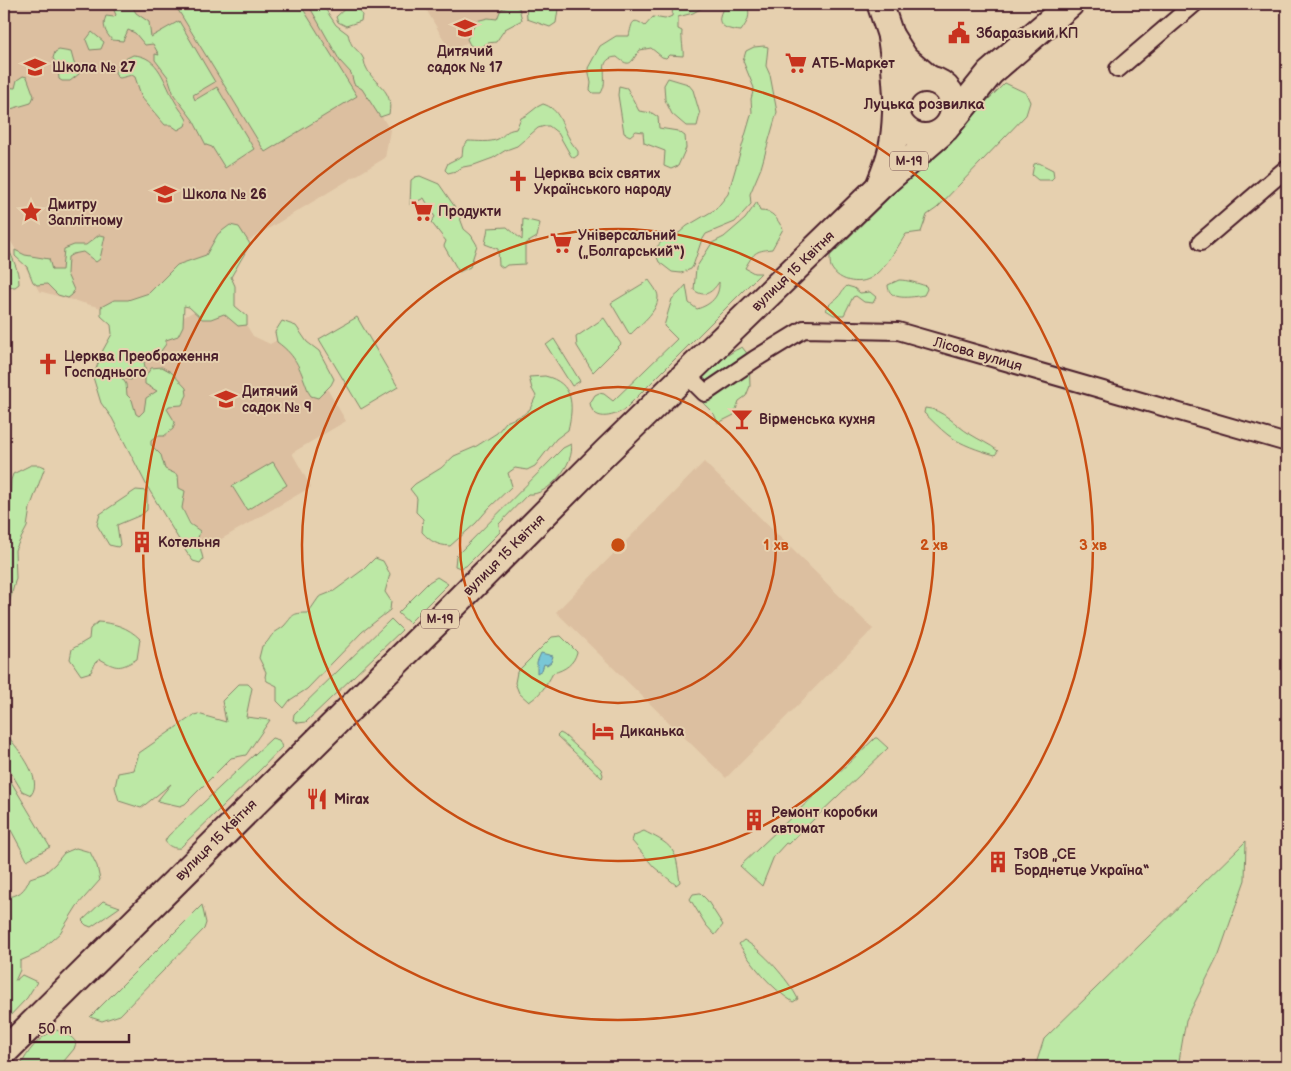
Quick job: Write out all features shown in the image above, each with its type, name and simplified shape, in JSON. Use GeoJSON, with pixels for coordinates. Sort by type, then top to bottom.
{"type":"FeatureCollection","features":[{"type":"Feature","properties":{"kind":"highway","name":"М-19"},"geometry":{"type":"LineString","coordinates":[[990,72],[969,80],[936,82],[922,79],[913,82],[906,86],[900,94],[896,108],[899,122],[905,130],[922,138],[931,137],[946,127],[990,72],[1070,4]]}},
{"type":"Feature","properties":{"kind":"highway"},"geometry":{"type":"LineString","coordinates":[[936,82],[952,95],[955,111],[946,127]]}},
{"type":"Feature","properties":{"kind":"highway","name":"вулиця 15 Квітня"},"geometry":{"type":"LineString","coordinates":[[879,187],[891,157],[895,137],[896,108]]}},
{"type":"Feature","properties":{"kind":"highway","name":"вулиця 15 Квітня"},"geometry":{"type":"LineString","coordinates":[[4,1052],[606,452],[879,187],[946,127]]}},
{"type":"Feature","properties":{"kind":"main road"},"geometry":{"type":"LineString","coordinates":[[880,4],[890,34],[894,61],[896,108]]}},
{"type":"Feature","properties":{"kind":"main road"},"geometry":{"type":"LineString","coordinates":[[890,34],[905,58],[936,82]]}},
{"type":"Feature","properties":{"kind":"street"},"geometry":{"type":"LineString","coordinates":[[1118,69],[1194,4]]}},
{"type":"Feature","properties":{"kind":"street"},"geometry":{"type":"LineString","coordinates":[[1201,242],[1287,168]]}},
{"type":"Feature","properties":{"kind":"street","name":"Лісова вулиця"},"geometry":{"type":"LineString","coordinates":[[686,374],[704,393],[804,329],[898,331],[1287,442]]}},
{"type":"Feature","properties":{"kind":"shaded area","name":"Школа № 26"},"geometry":{"type":"Polygon","coordinates":[[[4,4],[313,4],[390,130],[385,158],[243,244],[120,313],[39,291],[4,229],[4,4]]]}},
{"type":"Feature","properties":{"kind":"shaded area","name":"Дитячий садок № 17"},"geometry":{"type":"Polygon","coordinates":[[[423,4],[533,4],[451,52],[423,4]]]}},
{"type":"Feature","properties":{"kind":"shaded area","name":"Дитячий садок № 9"},"geometry":{"type":"Polygon","coordinates":[[[227,293],[253,336],[270,344],[293,331],[346,421],[292,453],[311,487],[206,548],[105,378],[114,356],[227,293]]]}},
{"type":"Feature","properties":{"kind":"shaded area"},"geometry":{"type":"Polygon","coordinates":[[[704,462],[873,629],[726,778],[556,612],[704,462]]]}},
{"type":"Feature","properties":{"kind":"green space"},"geometry":{"type":"Polygon","coordinates":[[[114,4],[131,4],[136,13],[149,22],[151,37],[179,21],[215,82],[193,95],[195,100],[217,87],[254,149],[225,168],[212,147],[206,145],[193,120],[174,95],[168,77],[155,60],[155,54],[159,55],[153,44],[145,45],[135,33],[128,30],[123,41],[112,40],[104,26],[106,16],[114,17],[116,15],[113,8],[114,4]]]}},
{"type":"Feature","properties":{"kind":"green space"},"geometry":{"type":"Polygon","coordinates":[[[300,4],[357,96],[265,152],[175,5],[300,4]]]}},
{"type":"Feature","properties":{"kind":"green space"},"geometry":{"type":"Polygon","coordinates":[[[308,4],[322,4],[336,25],[348,34],[352,45],[363,57],[365,66],[370,74],[386,93],[390,105],[389,114],[380,117],[362,89],[354,84],[351,73],[340,61],[308,4]]]}},
{"type":"Feature","properties":{"kind":"green space"},"geometry":{"type":"Polygon","coordinates":[[[350,4],[356,6],[362,15],[361,21],[346,26],[338,22],[336,17],[350,4]]]}},
{"type":"Feature","properties":{"kind":"green space"},"geometry":{"type":"Polygon","coordinates":[[[526,4],[566,4],[558,9],[556,23],[550,27],[527,19],[526,4]]]}},
{"type":"Feature","properties":{"kind":"green space"},"geometry":{"type":"Polygon","coordinates":[[[673,4],[709,4],[693,13],[678,17],[678,29],[682,31],[683,56],[669,55],[666,58],[662,57],[651,48],[640,50],[633,60],[628,63],[617,57],[611,58],[604,67],[604,86],[601,93],[593,93],[590,90],[591,83],[588,68],[600,46],[616,36],[629,36],[632,24],[635,21],[645,26],[653,17],[665,19],[672,16],[673,4]]]}},
{"type":"Feature","properties":{"kind":"green space"},"geometry":{"type":"Polygon","coordinates":[[[726,4],[747,4],[748,18],[741,31],[728,29],[721,24],[720,16],[726,4]]]}},
{"type":"Feature","properties":{"kind":"green space"},"geometry":{"type":"Polygon","coordinates":[[[513,5],[519,8],[522,20],[505,29],[496,42],[488,43],[477,49],[470,45],[467,39],[476,21],[488,18],[497,19],[501,9],[513,5]]]}},
{"type":"Feature","properties":{"kind":"green space"},"geometry":{"type":"Polygon","coordinates":[[[92,32],[104,42],[101,49],[90,50],[86,40],[92,32]]]}},
{"type":"Feature","properties":{"kind":"green space"},"geometry":{"type":"Polygon","coordinates":[[[754,47],[768,47],[766,66],[770,75],[777,112],[761,168],[750,194],[751,204],[735,222],[706,234],[691,269],[681,273],[672,272],[659,262],[655,252],[656,248],[663,240],[679,233],[687,226],[716,209],[728,194],[752,112],[751,99],[754,88],[743,61],[746,51],[754,47]]]}},
{"type":"Feature","properties":{"kind":"green space"},"geometry":{"type":"Polygon","coordinates":[[[59,50],[71,52],[74,63],[79,70],[79,74],[70,81],[59,79],[58,68],[53,58],[55,52],[59,50]]]}},
{"type":"Feature","properties":{"kind":"green space"},"geometry":{"type":"Polygon","coordinates":[[[133,55],[149,60],[160,72],[187,120],[185,126],[178,130],[171,125],[165,125],[142,98],[135,77],[132,75],[117,77],[115,72],[125,59],[133,55]]]}},
{"type":"Feature","properties":{"kind":"green space"},"geometry":{"type":"Polygon","coordinates":[[[23,76],[27,77],[34,96],[31,103],[4,111],[4,87],[15,88],[17,80],[23,76]]]}},
{"type":"Feature","properties":{"kind":"green space"},"geometry":{"type":"Polygon","coordinates":[[[668,78],[688,84],[693,90],[700,114],[697,126],[686,126],[672,114],[665,100],[664,85],[668,78]]]}},
{"type":"Feature","properties":{"kind":"green space"},"geometry":{"type":"Polygon","coordinates":[[[1005,83],[1026,93],[1030,102],[1026,115],[937,208],[927,215],[921,232],[906,234],[880,271],[864,281],[858,282],[840,277],[831,267],[830,256],[1005,83]]]}},
{"type":"Feature","properties":{"kind":"green space"},"geometry":{"type":"Polygon","coordinates":[[[619,86],[627,88],[639,111],[652,113],[658,117],[659,128],[678,131],[685,136],[686,148],[678,166],[671,169],[664,166],[665,151],[644,143],[643,132],[636,131],[630,136],[624,133],[618,95],[619,86]]]}},
{"type":"Feature","properties":{"kind":"green space"},"geometry":{"type":"Polygon","coordinates":[[[543,104],[549,106],[557,113],[570,140],[578,151],[578,155],[574,158],[558,133],[549,126],[545,126],[538,128],[517,146],[493,158],[448,173],[445,170],[448,163],[462,156],[463,147],[468,141],[498,139],[507,132],[516,129],[521,118],[543,104]]]}},
{"type":"Feature","properties":{"kind":"green space"},"geometry":{"type":"Polygon","coordinates":[[[1039,163],[1053,170],[1054,177],[1051,180],[1038,180],[1032,175],[1034,164],[1039,163]]]}},
{"type":"Feature","properties":{"kind":"green space"},"geometry":{"type":"Polygon","coordinates":[[[420,176],[439,184],[457,210],[464,229],[471,235],[477,245],[470,267],[459,272],[444,246],[446,241],[431,222],[435,217],[424,198],[410,205],[411,180],[420,176]]]}},
{"type":"Feature","properties":{"kind":"green space"},"geometry":{"type":"Polygon","coordinates":[[[757,202],[760,211],[772,214],[783,229],[772,249],[755,254],[745,268],[754,273],[761,273],[624,410],[609,416],[595,413],[590,403],[595,395],[599,393],[604,394],[613,401],[677,339],[664,326],[672,299],[686,285],[689,303],[697,309],[713,300],[718,292],[719,282],[708,293],[698,293],[694,290],[696,268],[712,243],[724,237],[745,219],[757,202]]]}},
{"type":"Feature","properties":{"kind":"green space"},"geometry":{"type":"Polygon","coordinates":[[[523,219],[540,223],[537,237],[525,244],[525,264],[507,265],[503,268],[499,265],[498,249],[485,244],[488,228],[507,227],[522,240],[523,219]]]}},
{"type":"Feature","properties":{"kind":"green space"},"geometry":{"type":"Polygon","coordinates":[[[230,225],[239,227],[250,244],[231,277],[235,286],[235,306],[247,316],[247,325],[238,326],[224,314],[211,319],[202,319],[189,307],[184,306],[183,326],[178,336],[166,340],[166,344],[158,355],[149,357],[144,362],[146,372],[136,375],[131,380],[122,378],[126,384],[127,395],[132,400],[136,414],[139,416],[144,411],[146,398],[157,391],[145,384],[145,377],[151,368],[162,367],[171,372],[186,388],[187,395],[182,405],[169,406],[167,409],[175,422],[173,429],[164,436],[157,436],[151,441],[151,445],[161,455],[165,469],[178,475],[179,488],[185,491],[182,508],[190,524],[200,531],[198,538],[203,559],[200,563],[193,561],[187,553],[148,488],[112,418],[101,403],[93,377],[103,350],[112,334],[111,325],[101,316],[101,307],[114,300],[128,300],[149,293],[177,265],[206,255],[218,234],[230,225]]]}},
{"type":"Feature","properties":{"kind":"green space"},"geometry":{"type":"Polygon","coordinates":[[[99,235],[105,236],[100,259],[96,262],[83,252],[68,257],[67,274],[74,290],[68,298],[58,295],[47,284],[37,285],[33,282],[27,267],[15,256],[15,250],[25,255],[49,259],[52,270],[62,270],[64,249],[74,245],[86,245],[99,235]]]}},
{"type":"Feature","properties":{"kind":"green space"},"geometry":{"type":"Polygon","coordinates":[[[4,241],[18,273],[19,284],[15,287],[4,286],[4,241]]]}},
{"type":"Feature","properties":{"kind":"green space"},"geometry":{"type":"Polygon","coordinates":[[[649,280],[657,293],[657,303],[652,313],[630,335],[611,303],[649,280]]]}},
{"type":"Feature","properties":{"kind":"green space"},"geometry":{"type":"Polygon","coordinates":[[[899,280],[923,285],[927,289],[924,295],[896,296],[889,290],[888,285],[899,280]]]}},
{"type":"Feature","properties":{"kind":"green space"},"geometry":{"type":"Polygon","coordinates":[[[847,286],[854,288],[860,293],[870,292],[876,297],[873,303],[864,302],[856,296],[853,297],[844,315],[834,315],[826,310],[830,304],[847,286]]]}},
{"type":"Feature","properties":{"kind":"green space"},"geometry":{"type":"Polygon","coordinates":[[[357,317],[398,387],[361,409],[319,339],[357,317]]]}},
{"type":"Feature","properties":{"kind":"green space"},"geometry":{"type":"Polygon","coordinates":[[[604,318],[621,344],[593,372],[577,346],[576,337],[604,318]]]}},
{"type":"Feature","properties":{"kind":"green space"},"geometry":{"type":"Polygon","coordinates":[[[282,321],[296,326],[307,342],[319,351],[334,379],[331,385],[318,398],[311,396],[294,359],[277,342],[275,332],[282,321]]]}},
{"type":"Feature","properties":{"kind":"green space"},"geometry":{"type":"Polygon","coordinates":[[[554,339],[580,381],[572,386],[546,345],[554,339]]]}},
{"type":"Feature","properties":{"kind":"green space"},"geometry":{"type":"Polygon","coordinates":[[[742,347],[749,356],[750,386],[746,396],[739,401],[734,415],[718,423],[714,414],[701,401],[700,379],[735,350],[742,347]]]}},
{"type":"Feature","properties":{"kind":"green space"},"geometry":{"type":"Polygon","coordinates":[[[545,376],[555,379],[562,384],[570,396],[571,412],[568,430],[556,439],[535,466],[527,470],[515,468],[508,473],[512,486],[476,523],[450,546],[431,541],[422,532],[423,519],[416,512],[417,498],[410,489],[441,468],[454,456],[475,447],[497,433],[506,422],[523,415],[530,409],[536,396],[529,377],[545,376]]]}},
{"type":"Feature","properties":{"kind":"green space"},"geometry":{"type":"Polygon","coordinates":[[[925,408],[938,411],[965,431],[998,451],[995,455],[970,447],[953,438],[924,413],[925,408]]]}},
{"type":"Feature","properties":{"kind":"green space"},"geometry":{"type":"Polygon","coordinates":[[[571,444],[569,460],[559,477],[544,490],[528,494],[499,524],[500,532],[466,566],[460,568],[455,566],[456,556],[563,448],[571,444]]]}},
{"type":"Feature","properties":{"kind":"green space"},"geometry":{"type":"Polygon","coordinates":[[[273,462],[287,485],[247,510],[232,486],[273,462]]]}},
{"type":"Feature","properties":{"kind":"green space"},"geometry":{"type":"Polygon","coordinates":[[[31,465],[45,467],[30,508],[27,527],[15,550],[16,578],[4,622],[4,531],[9,527],[11,480],[13,474],[31,465]]]}},
{"type":"Feature","properties":{"kind":"green space"},"geometry":{"type":"Polygon","coordinates":[[[136,490],[147,491],[147,510],[141,515],[117,525],[120,545],[118,547],[109,545],[97,525],[100,514],[136,490]]]}},
{"type":"Feature","properties":{"kind":"green space"},"geometry":{"type":"Polygon","coordinates":[[[375,558],[383,561],[390,574],[385,592],[391,601],[390,610],[362,632],[307,689],[290,700],[284,708],[277,701],[277,686],[267,681],[265,677],[266,672],[259,658],[262,646],[293,615],[308,613],[319,597],[334,591],[364,569],[375,558]]]}},
{"type":"Feature","properties":{"kind":"green space"},"geometry":{"type":"Polygon","coordinates":[[[437,577],[448,584],[409,623],[398,613],[429,582],[437,577]]]}},
{"type":"Feature","properties":{"kind":"green space"},"geometry":{"type":"Polygon","coordinates":[[[391,619],[402,630],[306,722],[298,723],[293,720],[294,714],[391,619]]]}},
{"type":"Feature","properties":{"kind":"green space"},"geometry":{"type":"Polygon","coordinates":[[[98,622],[120,626],[131,631],[140,639],[137,659],[126,665],[115,666],[100,659],[96,662],[91,672],[81,675],[70,659],[72,649],[89,639],[90,629],[98,622]]]}},
{"type":"Feature","properties":{"kind":"green space"},"geometry":{"type":"Polygon","coordinates":[[[561,636],[577,652],[576,656],[568,666],[553,673],[543,689],[529,702],[519,693],[515,683],[517,672],[552,637],[561,636]]]}},
{"type":"Feature","properties":{"kind":"green space"},"geometry":{"type":"Polygon","coordinates":[[[239,684],[248,684],[252,688],[246,717],[270,720],[246,755],[231,758],[185,804],[180,806],[157,801],[171,784],[141,808],[119,801],[115,787],[118,773],[134,770],[139,753],[194,715],[198,714],[226,722],[222,701],[239,684]]]}},
{"type":"Feature","properties":{"kind":"green space"},"geometry":{"type":"Polygon","coordinates":[[[4,731],[21,753],[31,771],[34,788],[31,795],[22,791],[4,761],[4,731]]]}},
{"type":"Feature","properties":{"kind":"green space"},"geometry":{"type":"Polygon","coordinates":[[[560,733],[601,769],[602,778],[557,736],[560,733]]]}},
{"type":"Feature","properties":{"kind":"green space"},"geometry":{"type":"Polygon","coordinates":[[[272,738],[279,740],[282,747],[180,848],[173,848],[165,841],[168,836],[272,738]]]}},
{"type":"Feature","properties":{"kind":"green space"},"geometry":{"type":"Polygon","coordinates":[[[875,738],[888,748],[774,856],[762,886],[740,866],[875,738]]]}},
{"type":"Feature","properties":{"kind":"green space"},"geometry":{"type":"Polygon","coordinates":[[[4,770],[50,847],[27,860],[4,817],[4,770]]]}},
{"type":"Feature","properties":{"kind":"green space"},"geometry":{"type":"Polygon","coordinates":[[[644,831],[663,841],[674,853],[680,882],[676,885],[654,867],[632,841],[634,835],[644,831]]]}},
{"type":"Feature","properties":{"kind":"green space"},"geometry":{"type":"Polygon","coordinates":[[[1246,841],[1245,880],[1219,954],[1186,1020],[1178,1067],[1035,1067],[1044,1039],[1246,841]]]}},
{"type":"Feature","properties":{"kind":"green space"},"geometry":{"type":"Polygon","coordinates":[[[76,848],[90,852],[97,866],[100,880],[77,906],[60,933],[36,954],[20,961],[20,970],[15,981],[22,975],[37,982],[27,998],[4,1022],[4,897],[13,896],[20,892],[30,878],[45,873],[64,853],[76,848]]]}},
{"type":"Feature","properties":{"kind":"green space"},"geometry":{"type":"Polygon","coordinates":[[[700,893],[707,900],[723,925],[715,935],[706,925],[690,899],[693,894],[700,893]]]}},
{"type":"Feature","properties":{"kind":"green space"},"geometry":{"type":"Polygon","coordinates":[[[103,901],[120,907],[91,927],[86,925],[82,921],[103,901]]]}},
{"type":"Feature","properties":{"kind":"green space"},"geometry":{"type":"Polygon","coordinates":[[[202,905],[206,923],[204,929],[120,1015],[102,1021],[90,1017],[202,905]]]}},
{"type":"Feature","properties":{"kind":"green space"},"geometry":{"type":"Polygon","coordinates":[[[744,940],[759,951],[774,966],[798,999],[793,1002],[763,976],[739,944],[744,940]]]}},
{"type":"Feature","properties":{"kind":"green space"},"geometry":{"type":"Polygon","coordinates":[[[56,1030],[70,1036],[76,1043],[74,1049],[59,1067],[20,1067],[34,1045],[44,1036],[56,1030]]]}},
{"type":"Feature","properties":{"kind":"water"},"geometry":{"type":"Polygon","coordinates":[[[541,653],[553,656],[551,662],[547,665],[544,664],[542,670],[537,673],[537,662],[541,653]]]}},
{"type":"Feature","properties":{"kind":"place","name":"Дитячий садок № 17"},"geometry":{"type":"Point","coordinates":[465,28]}},
{"type":"Feature","properties":{"kind":"place","name":"Збаразький КП"},"geometry":{"type":"Point","coordinates":[959,33]}},
{"type":"Feature","properties":{"kind":"place","name":"АТБ-Маркет"},"geometry":{"type":"Point","coordinates":[796,63]}},
{"type":"Feature","properties":{"kind":"place","name":"Школа № 27"},"geometry":{"type":"Point","coordinates":[35,67]}},
{"type":"Feature","properties":{"kind":"place","name":"Церква всіх святих Українського народу"},"geometry":{"type":"Point","coordinates":[518,181]}},
{"type":"Feature","properties":{"kind":"place","name":"Школа № 26"},"geometry":{"type":"Point","coordinates":[165,194]}},
{"type":"Feature","properties":{"kind":"place","name":"Продукти"},"geometry":{"type":"Point","coordinates":[422,211]}},
{"type":"Feature","properties":{"kind":"place","name":"Дмитру Заплітному"},"geometry":{"type":"Point","coordinates":[31,212]}},
{"type":"Feature","properties":{"kind":"place","name":"Універсальний („Болгарський“)"},"geometry":{"type":"Point","coordinates":[561,243]}},
{"type":"Feature","properties":{"kind":"place","name":"Церква Преображення Господнього"},"geometry":{"type":"Point","coordinates":[48,364]}},
{"type":"Feature","properties":{"kind":"place","name":"Дитячий садок № 9"},"geometry":{"type":"Point","coordinates":[226,399]}},
{"type":"Feature","properties":{"kind":"place","name":"Вірменська кухня"},"geometry":{"type":"Point","coordinates":[742,419]}},
{"type":"Feature","properties":{"kind":"place","name":"Котельня"},"geometry":{"type":"Point","coordinates":[142,542]}},
{"type":"Feature","properties":{"kind":"place","name":"Диканька"},"geometry":{"type":"Point","coordinates":[603,731]}},
{"type":"Feature","properties":{"kind":"place","name":"Mirax"},"geometry":{"type":"Point","coordinates":[317,799]}},
{"type":"Feature","properties":{"kind":"place","name":"Ремонт коробки автомат"},"geometry":{"type":"Point","coordinates":[754,820]}},
{"type":"Feature","properties":{"kind":"place","name":"ТзОВ „СЕ Борднетце Україна“"},"geometry":{"type":"Point","coordinates":[998,862]}},
{"type":"Feature","properties":{"kind":"district","name":"Луцька розвилка"},"geometry":{"type":"Point","coordinates":[924,104]}}]}
